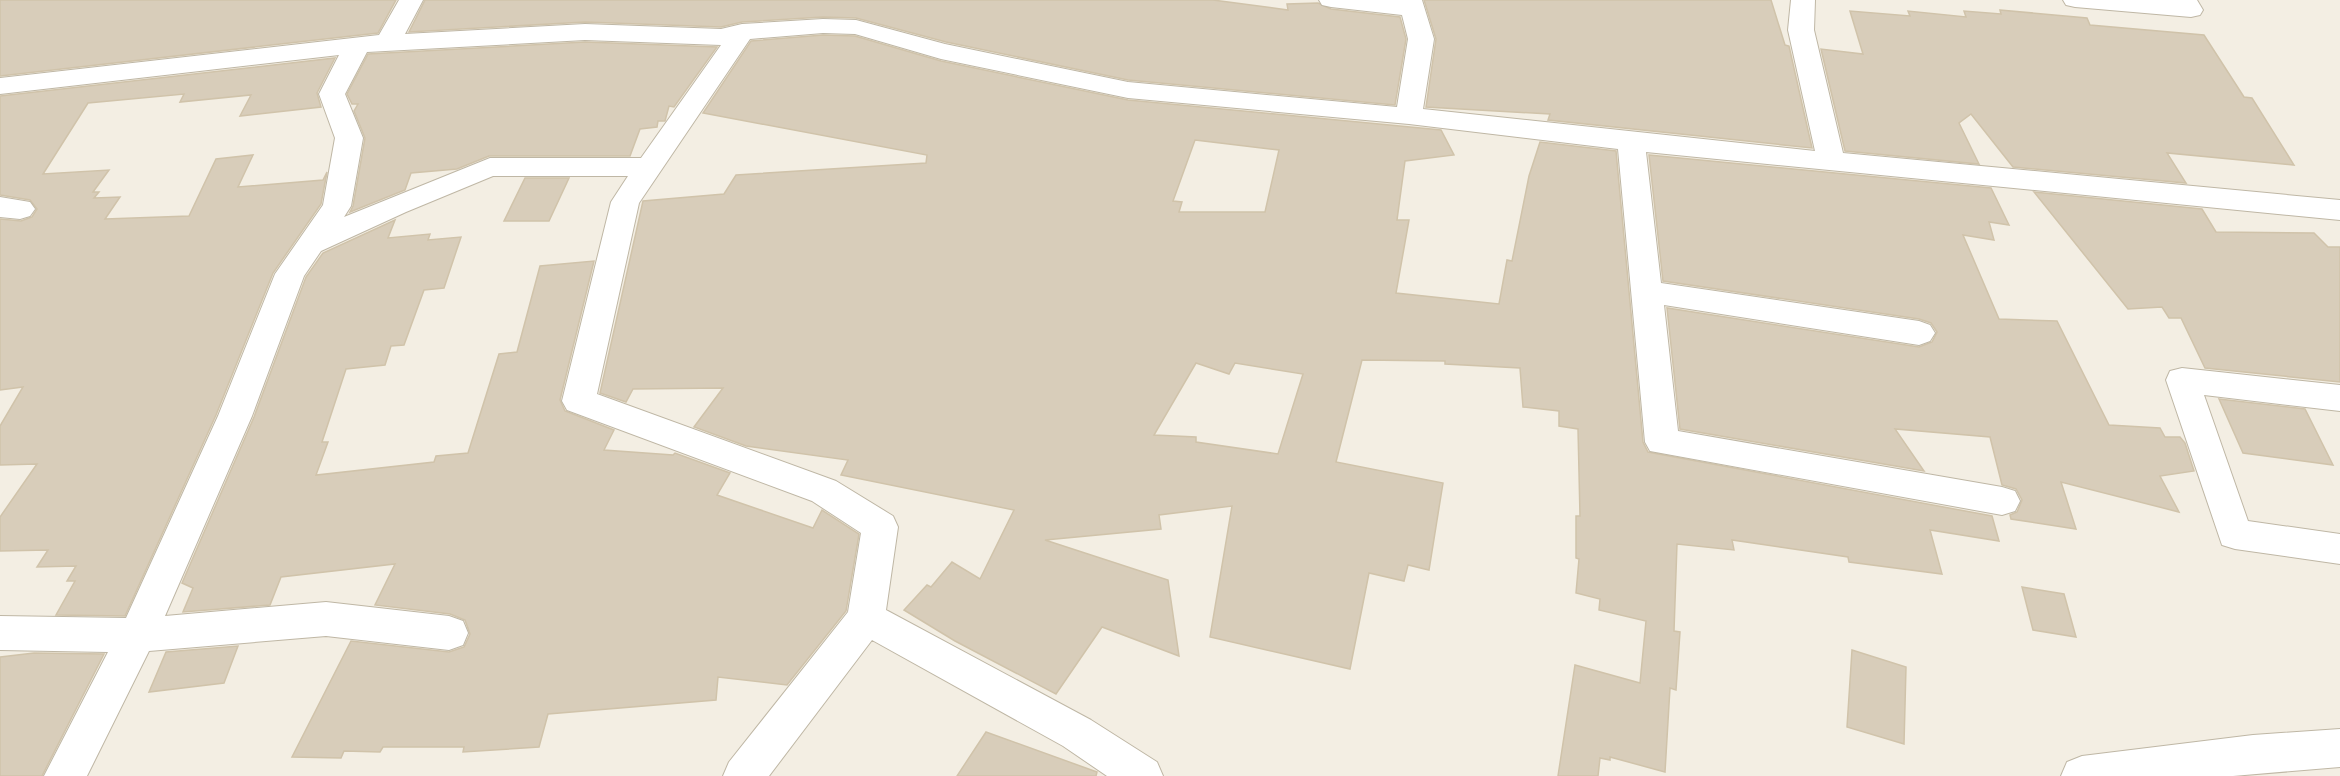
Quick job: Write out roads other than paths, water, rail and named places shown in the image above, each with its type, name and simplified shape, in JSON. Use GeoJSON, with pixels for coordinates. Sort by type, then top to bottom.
{"type":"FeatureCollection","features":[{"type":"Feature","properties":{"kind":"street"},"geometry":{"type":"LineString","coordinates":[[65,776],[137,635],[235,416],[290,274],[337,206],[349,138],[332,94],[411,0]]}},
{"type":"Feature","properties":{"kind":"street"},"geometry":{"type":"LineString","coordinates":[[1331,0],[1412,5],[1421,39],[1409,116]]}},
{"type":"Feature","properties":{"kind":"street"},"geometry":{"type":"LineString","coordinates":[[1803,0],[1801,30],[1831,160]]}},
{"type":"Feature","properties":{"kind":"street"},"geometry":{"type":"LineString","coordinates":[[2075,0],[2191,10],[2185,0]]}},
{"type":"Feature","properties":{"kind":"street"},"geometry":{"type":"LineString","coordinates":[[0,86],[373,43],[585,32],[721,38],[742,32],[823,26],[856,27],[941,51],[1128,90],[1409,116],[1631,142],[2340,210]]}},
{"type":"Feature","properties":{"kind":"street"},"geometry":{"type":"LineString","coordinates":[[741,775],[866,618],[880,527],[824,490],[579,401],[625,202],[742,32]]}},
{"type":"Feature","properties":{"kind":"street"},"geometry":{"type":"LineString","coordinates":[[1631,142],[1662,442],[2002,501]]}},
{"type":"Feature","properties":{"kind":"street"},"geometry":{"type":"LineString","coordinates":[[311,244],[396,205],[490,167],[649,168]]}},
{"type":"Feature","properties":{"kind":"street"},"geometry":{"type":"LineString","coordinates":[[1647,292],[1919,333]]}},
{"type":"Feature","properties":{"kind":"street"},"geometry":{"type":"LineString","coordinates":[[2340,398],[2182,380],[2235,534],[2340,549]]}},
{"type":"Feature","properties":{"kind":"street"},"geometry":{"type":"LineString","coordinates":[[866,618],[1077,733],[1142,776]]}},
{"type":"Feature","properties":{"kind":"street"},"geometry":{"type":"LineString","coordinates":[[0,633],[137,635],[327,619],[449,633]]}},
{"type":"Feature","properties":{"kind":"street"},"geometry":{"type":"LineString","coordinates":[[2082,776],[2253,754],[2340,748]]}}]}
